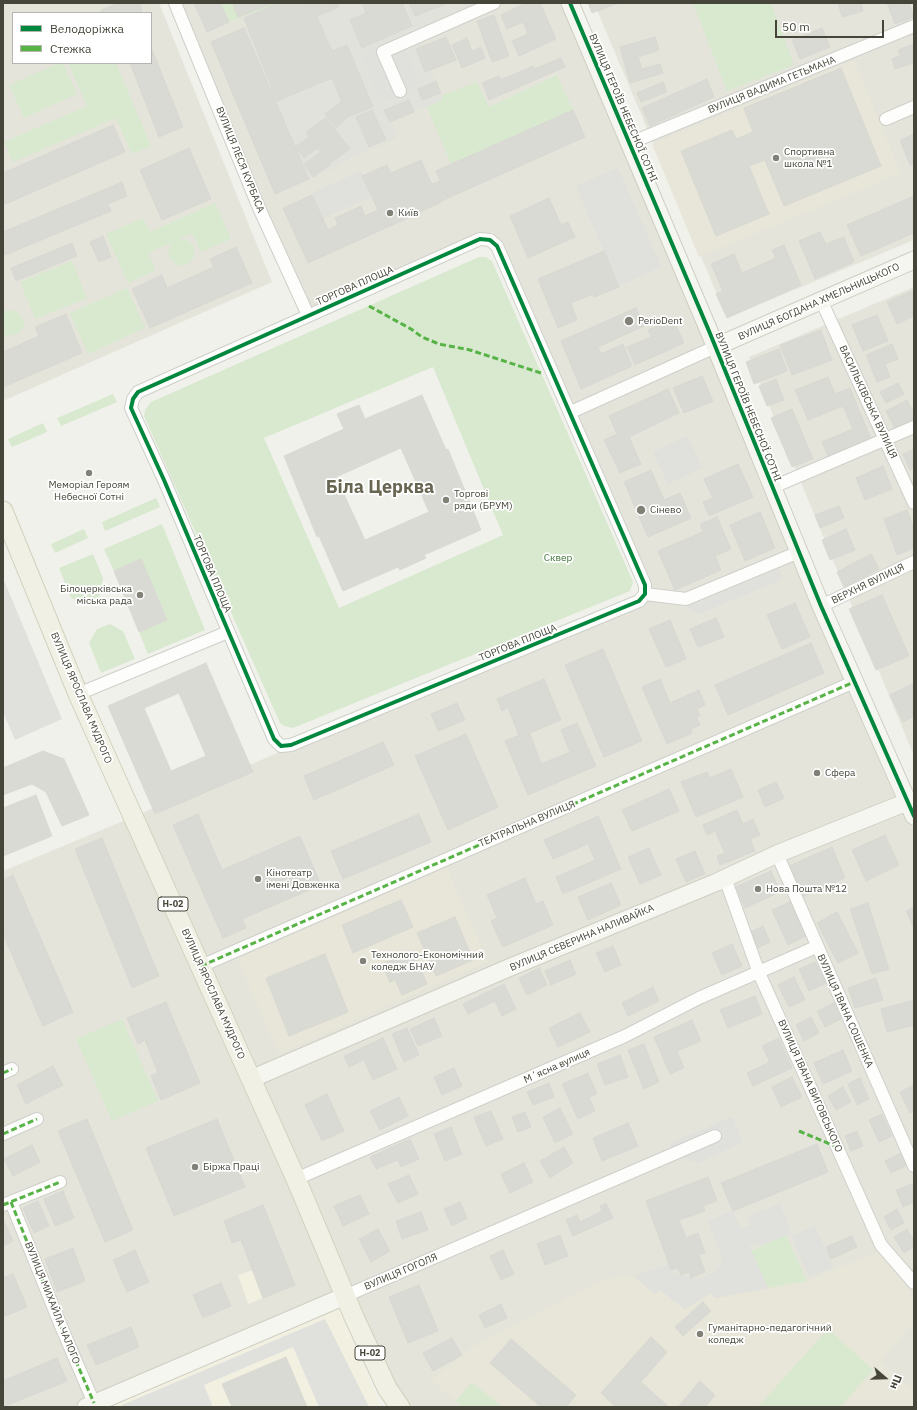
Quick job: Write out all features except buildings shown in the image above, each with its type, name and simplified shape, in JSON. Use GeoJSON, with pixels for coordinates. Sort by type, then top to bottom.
{"type":"FeatureCollection","features":[{"type":"Feature","properties":{"kind":"main road","name":"ВУЛИЦЯ ЯРОСЛАВА МУДРОГО"},"geometry":{"type":"LineString","coordinates":[[3,511],[78,694],[296,1179],[345,1296],[387,1388],[400,1407]]}},
{"type":"Feature","properties":{"kind":"street","name":"ВУЛИЦЯ ЛЕСЯ КУРБАСА"},"geometry":{"type":"LineString","coordinates":[[175,3],[256,200],[308,315]]}},
{"type":"Feature","properties":{"kind":"street"},"geometry":{"type":"LineString","coordinates":[[400,91],[383,52],[494,3]]}},
{"type":"Feature","properties":{"kind":"street","name":"ВУЛИЦЯ ГЕРОЇВ НЕБЕСНОЇ СОТНІ"},"geometry":{"type":"LineString","coordinates":[[570,3],[715,347],[821,606],[854,682],[912,806]]}},
{"type":"Feature","properties":{"kind":"street","name":"ВУЛИЦЯ ВАДИМА ГЕТЬМАНА"},"geometry":{"type":"LineString","coordinates":[[630,143],[914,26]]}},
{"type":"Feature","properties":{"kind":"street"},"geometry":{"type":"LineString","coordinates":[[886,119],[914,107]]}},
{"type":"Feature","properties":{"kind":"street","name":"ТОРГОВА ПЛОЩА"},"geometry":{"type":"LineString","coordinates":[[480,239],[490,240],[497,246],[571,412],[645,586],[645,594],[640,601],[281,746],[274,739],[164,480],[131,408],[133,399],[138,392],[480,239]]}},
{"type":"Feature","properties":{"kind":"street","name":"ВУЛИЦЯ БОГДАНА ХМЕЛЬНИЦЬКОГО"},"geometry":{"type":"LineString","coordinates":[[571,412],[914,260]]}},
{"type":"Feature","properties":{"kind":"street","name":"ВАСИЛЬКІВСЬКА ВУЛИЦЯ"},"geometry":{"type":"LineString","coordinates":[[821,300],[914,503]]}},
{"type":"Feature","properties":{"kind":"street"},"geometry":{"type":"LineString","coordinates":[[773,487],[914,427]]}},
{"type":"Feature","properties":{"kind":"street"},"geometry":{"type":"LineString","coordinates":[[645,594],[686,599],[799,552]]}},
{"type":"Feature","properties":{"kind":"street","name":"ВЕРХНЯ ВУЛИЦЯ"},"geometry":{"type":"LineString","coordinates":[[821,606],[914,562]]}},
{"type":"Feature","properties":{"kind":"street"},"geometry":{"type":"LineString","coordinates":[[78,694],[228,632]]}},
{"type":"Feature","properties":{"kind":"street","name":"ТЕАТРАЛЬНА ВУЛИЦЯ"},"geometry":{"type":"LineString","coordinates":[[200,966],[854,682]]}},
{"type":"Feature","properties":{"kind":"street","name":"ВУЛИЦЯ СЕВЕРИНА НАЛИВАЙКА"},"geometry":{"type":"LineString","coordinates":[[251,1079],[499,972],[725,878],[777,854],[912,806]]}},
{"type":"Feature","properties":{"kind":"street","name":"ВУЛИЦЯ ІВАНА СОШЕНКА"},"geometry":{"type":"LineString","coordinates":[[777,854],[816,947],[914,1166]]}},
{"type":"Feature","properties":{"kind":"street","name":"ВУЛИЦЯ ІВАНА ВИГОВСЬКОГО"},"geometry":{"type":"LineString","coordinates":[[725,878],[759,973],[881,1245],[914,1283]]}},
{"type":"Feature","properties":{"kind":"street","name":"Мʼясна вулиця"},"geometry":{"type":"LineString","coordinates":[[296,1179],[625,1036],[699,998],[816,947]]}},
{"type":"Feature","properties":{"kind":"street"},"geometry":{"type":"LineString","coordinates":[[3,1134],[37,1119]]}},
{"type":"Feature","properties":{"kind":"street","name":"ВУЛИЦЯ ГОГОЛЯ"},"geometry":{"type":"LineString","coordinates":[[90,1405],[716,1136]]}},
{"type":"Feature","properties":{"kind":"street","name":"ВУЛИЦЯ МИХАЙЛА ЧАЛОГО"},"geometry":{"type":"LineString","coordinates":[[60,1182],[7,1203],[63,1331],[90,1405]]}},
{"type":"Feature","properties":{"kind":"shaded area"},"geometry":{"type":"Polygon","coordinates":[[[3,3],[159,3],[272,282],[3,401],[3,3]]]}},
{"type":"Feature","properties":{"kind":"shaded area"},"geometry":{"type":"Polygon","coordinates":[[[175,3],[569,3],[914,816],[914,1407],[403,1407],[344,1296],[86,1407],[3,1407],[3,871],[133,817],[286,749],[650,596],[493,232],[308,315],[175,3]]]}},
{"type":"Feature","properties":{"kind":"shaded area"},"geometry":{"type":"Polygon","coordinates":[[[278,3],[476,3],[413,30],[443,100],[391,122],[397,138],[337,164],[338,167],[275,194],[211,42],[247,27],[244,18],[278,3]]]}},
{"type":"Feature","properties":{"kind":"shaded area"},"geometry":{"type":"Polygon","coordinates":[[[594,3],[914,3],[914,240],[727,318],[594,3]]]}},
{"type":"Feature","properties":{"kind":"shaded area"},"geometry":{"type":"Polygon","coordinates":[[[400,38],[421,86],[381,102],[361,54],[400,38]]]}},
{"type":"Feature","properties":{"kind":"shaded area","name":"Спортивна школа №1"},"geometry":{"type":"Polygon","coordinates":[[[854,60],[901,173],[699,257],[652,144],[854,60]]]}},
{"type":"Feature","properties":{"kind":"shaded area"},"geometry":{"type":"Polygon","coordinates":[[[618,168],[661,267],[619,286],[576,186],[618,168]]]}},
{"type":"Feature","properties":{"kind":"shaded area"},"geometry":{"type":"Polygon","coordinates":[[[361,171],[371,197],[323,218],[312,193],[361,171]]]}},
{"type":"Feature","properties":{"kind":"shaded area"},"geometry":{"type":"Polygon","coordinates":[[[914,287],[914,756],[749,357],[914,287]]]}},
{"type":"Feature","properties":{"kind":"shaded area"},"geometry":{"type":"Polygon","coordinates":[[[687,436],[702,468],[668,484],[653,452],[687,436]]]}},
{"type":"Feature","properties":{"kind":"shaded area"},"geometry":{"type":"Polygon","coordinates":[[[779,569],[783,579],[699,614],[687,607],[779,569]]]}},
{"type":"Feature","properties":{"kind":"shaded area"},"geometry":{"type":"Polygon","coordinates":[[[3,578],[62,719],[15,740],[3,712],[3,578]]]}},
{"type":"Feature","properties":{"kind":"shaded area","name":"Технолого-Економічний коледж БНАУ"},"geometry":{"type":"Polygon","coordinates":[[[447,868],[488,962],[279,1054],[237,959],[447,868]]]}},
{"type":"Feature","properties":{"kind":"shaded area"},"geometry":{"type":"Polygon","coordinates":[[[732,1117],[743,1142],[698,1163],[674,1155],[670,1143],[732,1117]]]}},
{"type":"Feature","properties":{"kind":"shaded area"},"geometry":{"type":"Polygon","coordinates":[[[780,1204],[791,1233],[760,1246],[758,1243],[749,1246],[768,1288],[716,1298],[710,1293],[685,1309],[660,1290],[655,1294],[634,1276],[669,1264],[671,1270],[676,1274],[698,1279],[716,1272],[722,1264],[720,1252],[708,1221],[733,1211],[741,1229],[751,1225],[747,1216],[780,1204]]]}},
{"type":"Feature","properties":{"kind":"shaded area"},"geometry":{"type":"Polygon","coordinates":[[[815,1226],[833,1267],[809,1277],[791,1236],[815,1226]]]}},
{"type":"Feature","properties":{"kind":"shaded area","name":"Гуманітарно-педагогічний коледж"},"geometry":{"type":"Polygon","coordinates":[[[878,1252],[914,1296],[914,1322],[881,1362],[914,1390],[914,1407],[463,1407],[430,1380],[474,1346],[603,1279],[634,1276],[654,1294],[660,1290],[685,1309],[710,1293],[716,1298],[807,1281],[878,1252]]]}},
{"type":"Feature","properties":{"kind":"shaded area"},"geometry":{"type":"Polygon","coordinates":[[[253,1270],[263,1298],[248,1304],[238,1275],[253,1270]]]}},
{"type":"Feature","properties":{"kind":"shaded area"},"geometry":{"type":"Polygon","coordinates":[[[334,1299],[381,1407],[369,1407],[325,1319],[122,1405],[123,1407],[91,1407],[334,1299]]]}},
{"type":"Feature","properties":{"kind":"shaded area"},"geometry":{"type":"Polygon","coordinates":[[[325,1319],[369,1407],[319,1407],[293,1347],[204,1385],[213,1407],[123,1407],[122,1405],[325,1319]]]}},
{"type":"Feature","properties":{"kind":"shaded area"},"geometry":{"type":"Polygon","coordinates":[[[293,1347],[319,1407],[307,1407],[286,1357],[222,1384],[232,1407],[213,1407],[204,1385],[293,1347]]]}},
{"type":"Feature","properties":{"kind":"green space"},"geometry":{"type":"Polygon","coordinates":[[[220,3],[278,3],[229,22],[220,3]]]}},
{"type":"Feature","properties":{"kind":"green space"},"geometry":{"type":"Polygon","coordinates":[[[693,3],[771,3],[794,65],[727,91],[693,3]]]}},
{"type":"Feature","properties":{"kind":"green space"},"geometry":{"type":"Polygon","coordinates":[[[57,64],[63,64],[77,94],[24,118],[9,85],[57,64]]]}},
{"type":"Feature","properties":{"kind":"green space"},"geometry":{"type":"Polygon","coordinates":[[[68,64],[116,64],[151,146],[132,154],[116,118],[13,162],[4,142],[87,106],[68,64]]]}},
{"type":"Feature","properties":{"kind":"green space"},"geometry":{"type":"Polygon","coordinates":[[[557,75],[573,110],[451,164],[427,107],[443,100],[441,96],[477,82],[489,107],[557,75]]]}},
{"type":"Feature","properties":{"kind":"green space"},"geometry":{"type":"Polygon","coordinates":[[[215,203],[231,239],[201,252],[192,233],[179,239],[189,241],[194,248],[194,257],[188,264],[180,266],[170,259],[168,250],[173,242],[148,253],[156,270],[128,283],[106,234],[143,218],[150,232],[215,203]]]}},
{"type":"Feature","properties":{"kind":"green space","name":"Сквер"},"geometry":{"type":"Polygon","coordinates":[[[479,257],[486,257],[492,261],[630,575],[633,582],[630,591],[293,728],[284,726],[280,723],[144,416],[145,410],[151,402],[479,257]],[[433,367],[264,438],[339,608],[503,535],[433,367]]]}},
{"type":"Feature","properties":{"kind":"green space"},"geometry":{"type":"Polygon","coordinates":[[[72,261],[87,298],[35,319],[20,282],[72,261]]]}},
{"type":"Feature","properties":{"kind":"green space"},"geometry":{"type":"Polygon","coordinates":[[[127,288],[145,328],[88,354],[70,313],[127,288]]]}},
{"type":"Feature","properties":{"kind":"green space"},"geometry":{"type":"Polygon","coordinates":[[[9,310],[18,312],[23,319],[24,324],[23,328],[17,334],[9,336],[3,334],[3,312],[9,310]]]}},
{"type":"Feature","properties":{"kind":"green space"},"geometry":{"type":"Polygon","coordinates":[[[113,394],[117,402],[61,426],[57,418],[113,394]]]}},
{"type":"Feature","properties":{"kind":"green space"},"geometry":{"type":"Polygon","coordinates":[[[43,423],[47,432],[12,447],[8,439],[43,423]]]}},
{"type":"Feature","properties":{"kind":"green space"},"geometry":{"type":"Polygon","coordinates":[[[156,498],[160,507],[105,531],[102,522],[156,498]]]}},
{"type":"Feature","properties":{"kind":"green space"},"geometry":{"type":"Polygon","coordinates":[[[162,524],[205,630],[148,654],[139,632],[167,620],[141,560],[114,571],[104,549],[162,524]]]}},
{"type":"Feature","properties":{"kind":"green space"},"geometry":{"type":"Polygon","coordinates":[[[84,529],[88,538],[55,553],[51,544],[84,529]]]}},
{"type":"Feature","properties":{"kind":"green space"},"geometry":{"type":"Polygon","coordinates":[[[93,554],[103,578],[99,598],[86,604],[71,598],[59,568],[93,554]]]}},
{"type":"Feature","properties":{"kind":"green space"},"geometry":{"type":"Polygon","coordinates":[[[110,624],[123,631],[135,659],[101,673],[89,643],[97,629],[110,624]]]}},
{"type":"Feature","properties":{"kind":"green space"},"geometry":{"type":"Polygon","coordinates":[[[122,1019],[158,1101],[112,1121],[76,1039],[122,1019]]]}},
{"type":"Feature","properties":{"kind":"green space"},"geometry":{"type":"Polygon","coordinates":[[[786,1235],[807,1281],[768,1288],[751,1251],[786,1235]]]}},
{"type":"Feature","properties":{"kind":"green space"},"geometry":{"type":"Polygon","coordinates":[[[828,1329],[873,1370],[840,1407],[758,1407],[828,1329]]]}},
{"type":"Feature","properties":{"kind":"green space"},"geometry":{"type":"Polygon","coordinates":[[[472,1382],[502,1407],[463,1407],[456,1401],[472,1382]]]}},
{"type":"Feature","properties":{"kind":"marked path"},"geometry":{"type":"LineString","coordinates":[[369,306],[411,329],[422,337],[439,344],[470,350],[541,373]]}},
{"type":"Feature","properties":{"kind":"marked path"},"geometry":{"type":"LineString","coordinates":[[201,966],[854,682]]}},
{"type":"Feature","properties":{"kind":"marked path"},"geometry":{"type":"LineString","coordinates":[[3,1073],[12,1069]]}},
{"type":"Feature","properties":{"kind":"marked path"},"geometry":{"type":"LineString","coordinates":[[3,1134],[37,1119]]}},
{"type":"Feature","properties":{"kind":"marked path"},"geometry":{"type":"LineString","coordinates":[[799,1131],[837,1147]]}},
{"type":"Feature","properties":{"kind":"marked path"},"geometry":{"type":"LineString","coordinates":[[3,1205],[60,1182]]}},
{"type":"Feature","properties":{"kind":"marked path"},"geometry":{"type":"LineString","coordinates":[[11,1202],[94,1403]]}},
{"type":"Feature","properties":{"kind":"cycle path"},"geometry":{"type":"LineString","coordinates":[[570,3],[709,331],[821,606],[914,816]]}},
{"type":"Feature","properties":{"kind":"cycle path"},"geometry":{"type":"LineString","coordinates":[[480,239],[490,240],[497,246],[645,585],[645,594],[639,601],[291,745],[281,746],[274,739],[164,480],[131,408],[133,399],[138,392],[480,239]]}},
{"type":"Feature","properties":{"kind":"place","name":"Спортивна школа №1"},"geometry":{"type":"Point","coordinates":[776,158]}},
{"type":"Feature","properties":{"kind":"place","name":"Київ"},"geometry":{"type":"Point","coordinates":[390,213]}},
{"type":"Feature","properties":{"kind":"place","name":"PerioDent"},"geometry":{"type":"Point","coordinates":[629,321]}},
{"type":"Feature","properties":{"kind":"place","name":"Меморіал Героям Небесної Сотні"},"geometry":{"type":"Point","coordinates":[89,473]}},
{"type":"Feature","properties":{"kind":"place","name":"Торгові ряди (БРУМ)"},"geometry":{"type":"Point","coordinates":[446,500]}},
{"type":"Feature","properties":{"kind":"place","name":"Сінево"},"geometry":{"type":"Point","coordinates":[641,510]}},
{"type":"Feature","properties":{"kind":"place","name":"Білоцерківська міська рада"},"geometry":{"type":"Point","coordinates":[140,595]}},
{"type":"Feature","properties":{"kind":"place","name":"Сфера"},"geometry":{"type":"Point","coordinates":[817,773]}},
{"type":"Feature","properties":{"kind":"place","name":"Кінотеатр імені Довженка"},"geometry":{"type":"Point","coordinates":[258,879]}},
{"type":"Feature","properties":{"kind":"place","name":"Нова Пошта №12"},"geometry":{"type":"Point","coordinates":[758,889]}},
{"type":"Feature","properties":{"kind":"place","name":"Технолого-Економічний коледж БНАУ"},"geometry":{"type":"Point","coordinates":[363,961]}},
{"type":"Feature","properties":{"kind":"place","name":"Біржа Праці"},"geometry":{"type":"Point","coordinates":[195,1167]}},
{"type":"Feature","properties":{"kind":"place","name":"Гуманітарно-педагогічний коледж"},"geometry":{"type":"Point","coordinates":[700,1334]}},
{"type":"Feature","properties":{"kind":"district","name":"Біла Церква"},"geometry":{"type":"Point","coordinates":[380,488]}}]}
